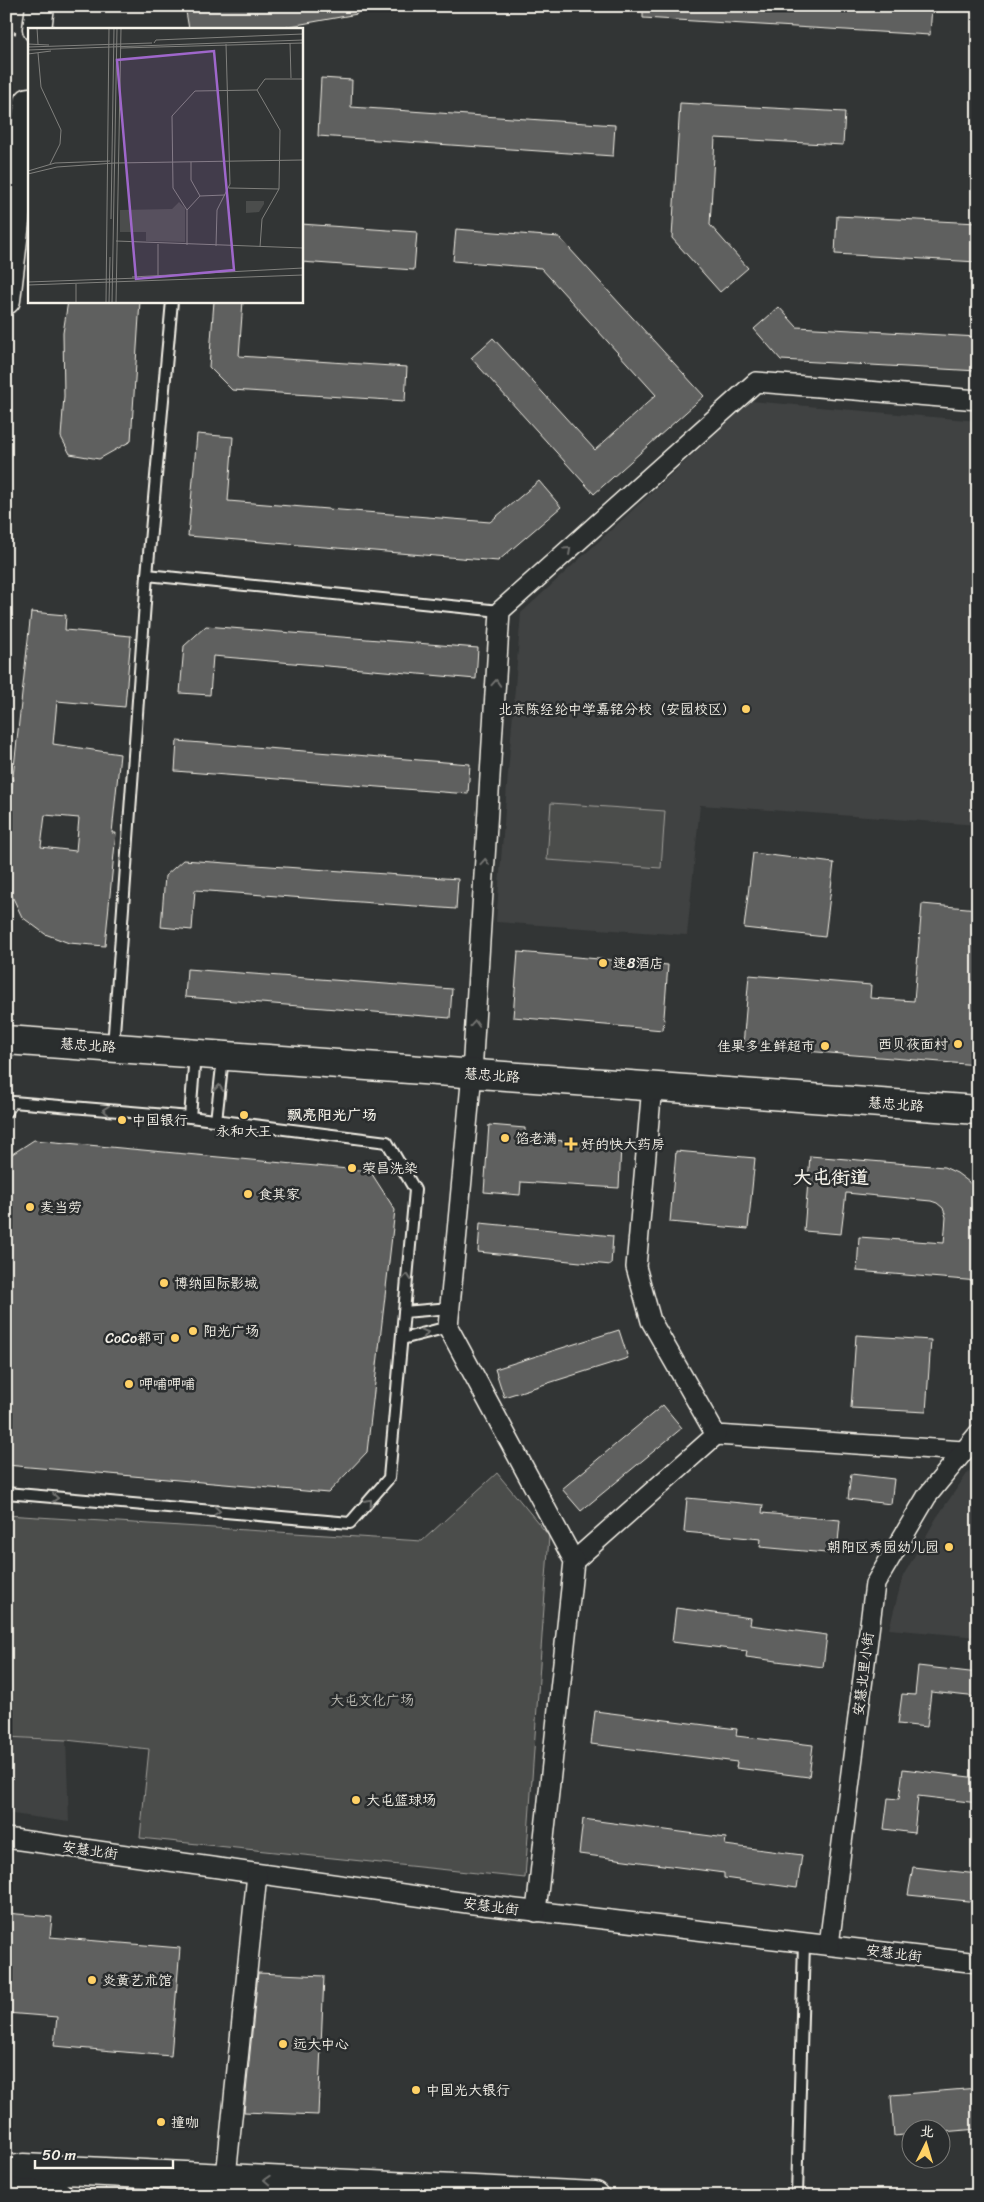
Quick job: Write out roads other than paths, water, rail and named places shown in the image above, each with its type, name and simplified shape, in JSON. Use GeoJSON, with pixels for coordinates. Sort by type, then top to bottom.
{"type":"FeatureCollection","features":[{"type":"Feature","properties":{"kind":"street"},"geometry":{"type":"LineString","coordinates":[[37,28],[40,6]]}},
{"type":"Feature","properties":{"kind":"street"},"geometry":{"type":"LineString","coordinates":[[6,300],[28,111]]}},
{"type":"Feature","properties":{"kind":"street"},"geometry":{"type":"LineString","coordinates":[[536,1912],[574,1561],[448,1327],[472,1073],[500,612],[756,382],[978,400]]}},
{"type":"Feature","properties":{"kind":"street","name":"慧忠北路"},"geometry":{"type":"LineString","coordinates":[[6,1040],[978,1110]]}},
{"type":"Feature","properties":{"kind":"street"},"geometry":{"type":"LineString","coordinates":[[652,1086],[636,1267],[651,1321],[716,1435]]}},
{"type":"Feature","properties":{"kind":"street","name":"安慧北里小街"},"geometry":{"type":"LineString","coordinates":[[829,1945],[875,1584],[927,1496],[978,1434]]}},
{"type":"Feature","properties":{"kind":"street"},"geometry":{"type":"LineString","coordinates":[[574,1561],[716,1435],[964,1451]]}},
{"type":"Feature","properties":{"kind":"street","name":"安慧北街"},"geometry":{"type":"LineString","coordinates":[[6,1838],[536,1912],[978,1963]]}},
{"type":"Feature","properties":{"kind":"street"},"geometry":{"type":"LineString","coordinates":[[225,2187],[257,1874]]}},
{"type":"Feature","properties":{"kind":"street"},"geometry":{"type":"LineString","coordinates":[[6,2172],[24,2168],[225,2187],[595,2196]]}},
{"type":"Feature","properties":{"kind":"street"},"geometry":{"type":"LineString","coordinates":[[6,2191],[17,2194],[59,2196]]}},
{"type":"Feature","properties":{"kind":"lane"},"geometry":{"type":"LineString","coordinates":[[113,1047],[147,575],[172,302]]}},
{"type":"Feature","properties":{"kind":"lane"},"geometry":{"type":"LineString","coordinates":[[147,575],[500,612]]}},
{"type":"Feature","properties":{"kind":"lane"},"geometry":{"type":"LineString","coordinates":[[190,1117],[195,1053]]}},
{"type":"Feature","properties":{"kind":"lane"},"geometry":{"type":"LineString","coordinates":[[216,1121],[223,1055]]}},
{"type":"Feature","properties":{"kind":"lane"},"geometry":{"type":"LineString","coordinates":[[6,1112],[13,1102],[190,1117],[387,1142],[415,1190],[390,1478],[350,1523],[6,1493]]}},
{"type":"Feature","properties":{"kind":"lane"},"geometry":{"type":"LineString","coordinates":[[404,1312],[450,1308]]}},
{"type":"Feature","properties":{"kind":"lane"},"geometry":{"type":"LineString","coordinates":[[402,1339],[448,1327]]}},
{"type":"Feature","properties":{"kind":"lane"},"geometry":{"type":"LineString","coordinates":[[797,2196],[804,1943]]}},
{"type":"Feature","properties":{"kind":"place","name":"北京陈经纶中学嘉铭分校（安园校区）"},"geometry":{"type":"Point","coordinates":[746,709]}},
{"type":"Feature","properties":{"kind":"place","name":"速8酒店"},"geometry":{"type":"Point","coordinates":[603,963]}},
{"type":"Feature","properties":{"kind":"place","name":"西贝莜面村"},"geometry":{"type":"Point","coordinates":[958,1044]}},
{"type":"Feature","properties":{"kind":"place","name":"佳果多生鲜超市"},"geometry":{"type":"Point","coordinates":[825,1046]}},
{"type":"Feature","properties":{"kind":"place","name":"永和大王"},"geometry":{"type":"Point","coordinates":[244,1115]}},
{"type":"Feature","properties":{"kind":"place","name":"中国银行"},"geometry":{"type":"Point","coordinates":[122,1120]}},
{"type":"Feature","properties":{"kind":"place","name":"馅老满"},"geometry":{"type":"Point","coordinates":[505,1138]}},
{"type":"Feature","properties":{"kind":"place","name":"好的快大药房"},"geometry":{"type":"Point","coordinates":[571,1144]}},
{"type":"Feature","properties":{"kind":"place","name":"荣昌洗染"},"geometry":{"type":"Point","coordinates":[352,1168]}},
{"type":"Feature","properties":{"kind":"place","name":"食其家"},"geometry":{"type":"Point","coordinates":[248,1194]}},
{"type":"Feature","properties":{"kind":"place","name":"麦当劳"},"geometry":{"type":"Point","coordinates":[30,1207]}},
{"type":"Feature","properties":{"kind":"place","name":"博纳国际影城"},"geometry":{"type":"Point","coordinates":[164,1283]}},
{"type":"Feature","properties":{"kind":"place","name":"阳光广场"},"geometry":{"type":"Point","coordinates":[193,1331]}},
{"type":"Feature","properties":{"kind":"place","name":"CoCo都可"},"geometry":{"type":"Point","coordinates":[175,1338]}},
{"type":"Feature","properties":{"kind":"place","name":"呷哺呷哺"},"geometry":{"type":"Point","coordinates":[129,1384]}},
{"type":"Feature","properties":{"kind":"place","name":"朝阳区秀园幼儿园"},"geometry":{"type":"Point","coordinates":[949,1547]}},
{"type":"Feature","properties":{"kind":"place","name":"大屯篮球场"},"geometry":{"type":"Point","coordinates":[356,1800]}},
{"type":"Feature","properties":{"kind":"place","name":"炎黄艺术馆"},"geometry":{"type":"Point","coordinates":[92,1980]}},
{"type":"Feature","properties":{"kind":"place","name":"远大中心"},"geometry":{"type":"Point","coordinates":[283,2044]}},
{"type":"Feature","properties":{"kind":"place","name":"中国光大银行"},"geometry":{"type":"Point","coordinates":[416,2090]}},
{"type":"Feature","properties":{"kind":"place","name":"撞咖"},"geometry":{"type":"Point","coordinates":[161,2122]}},
{"type":"Feature","properties":{"kind":"district","name":"飘亮阳光广场"},"geometry":{"type":"Point","coordinates":[332,1115]}},
{"type":"Feature","properties":{"kind":"district","name":"大屯街道"},"geometry":{"type":"Point","coordinates":[831,1177]}},
{"type":"Feature","properties":{"kind":"park label","name":"大屯文化广场"},"geometry":{"type":"Point","coordinates":[372,1700]}}]}
